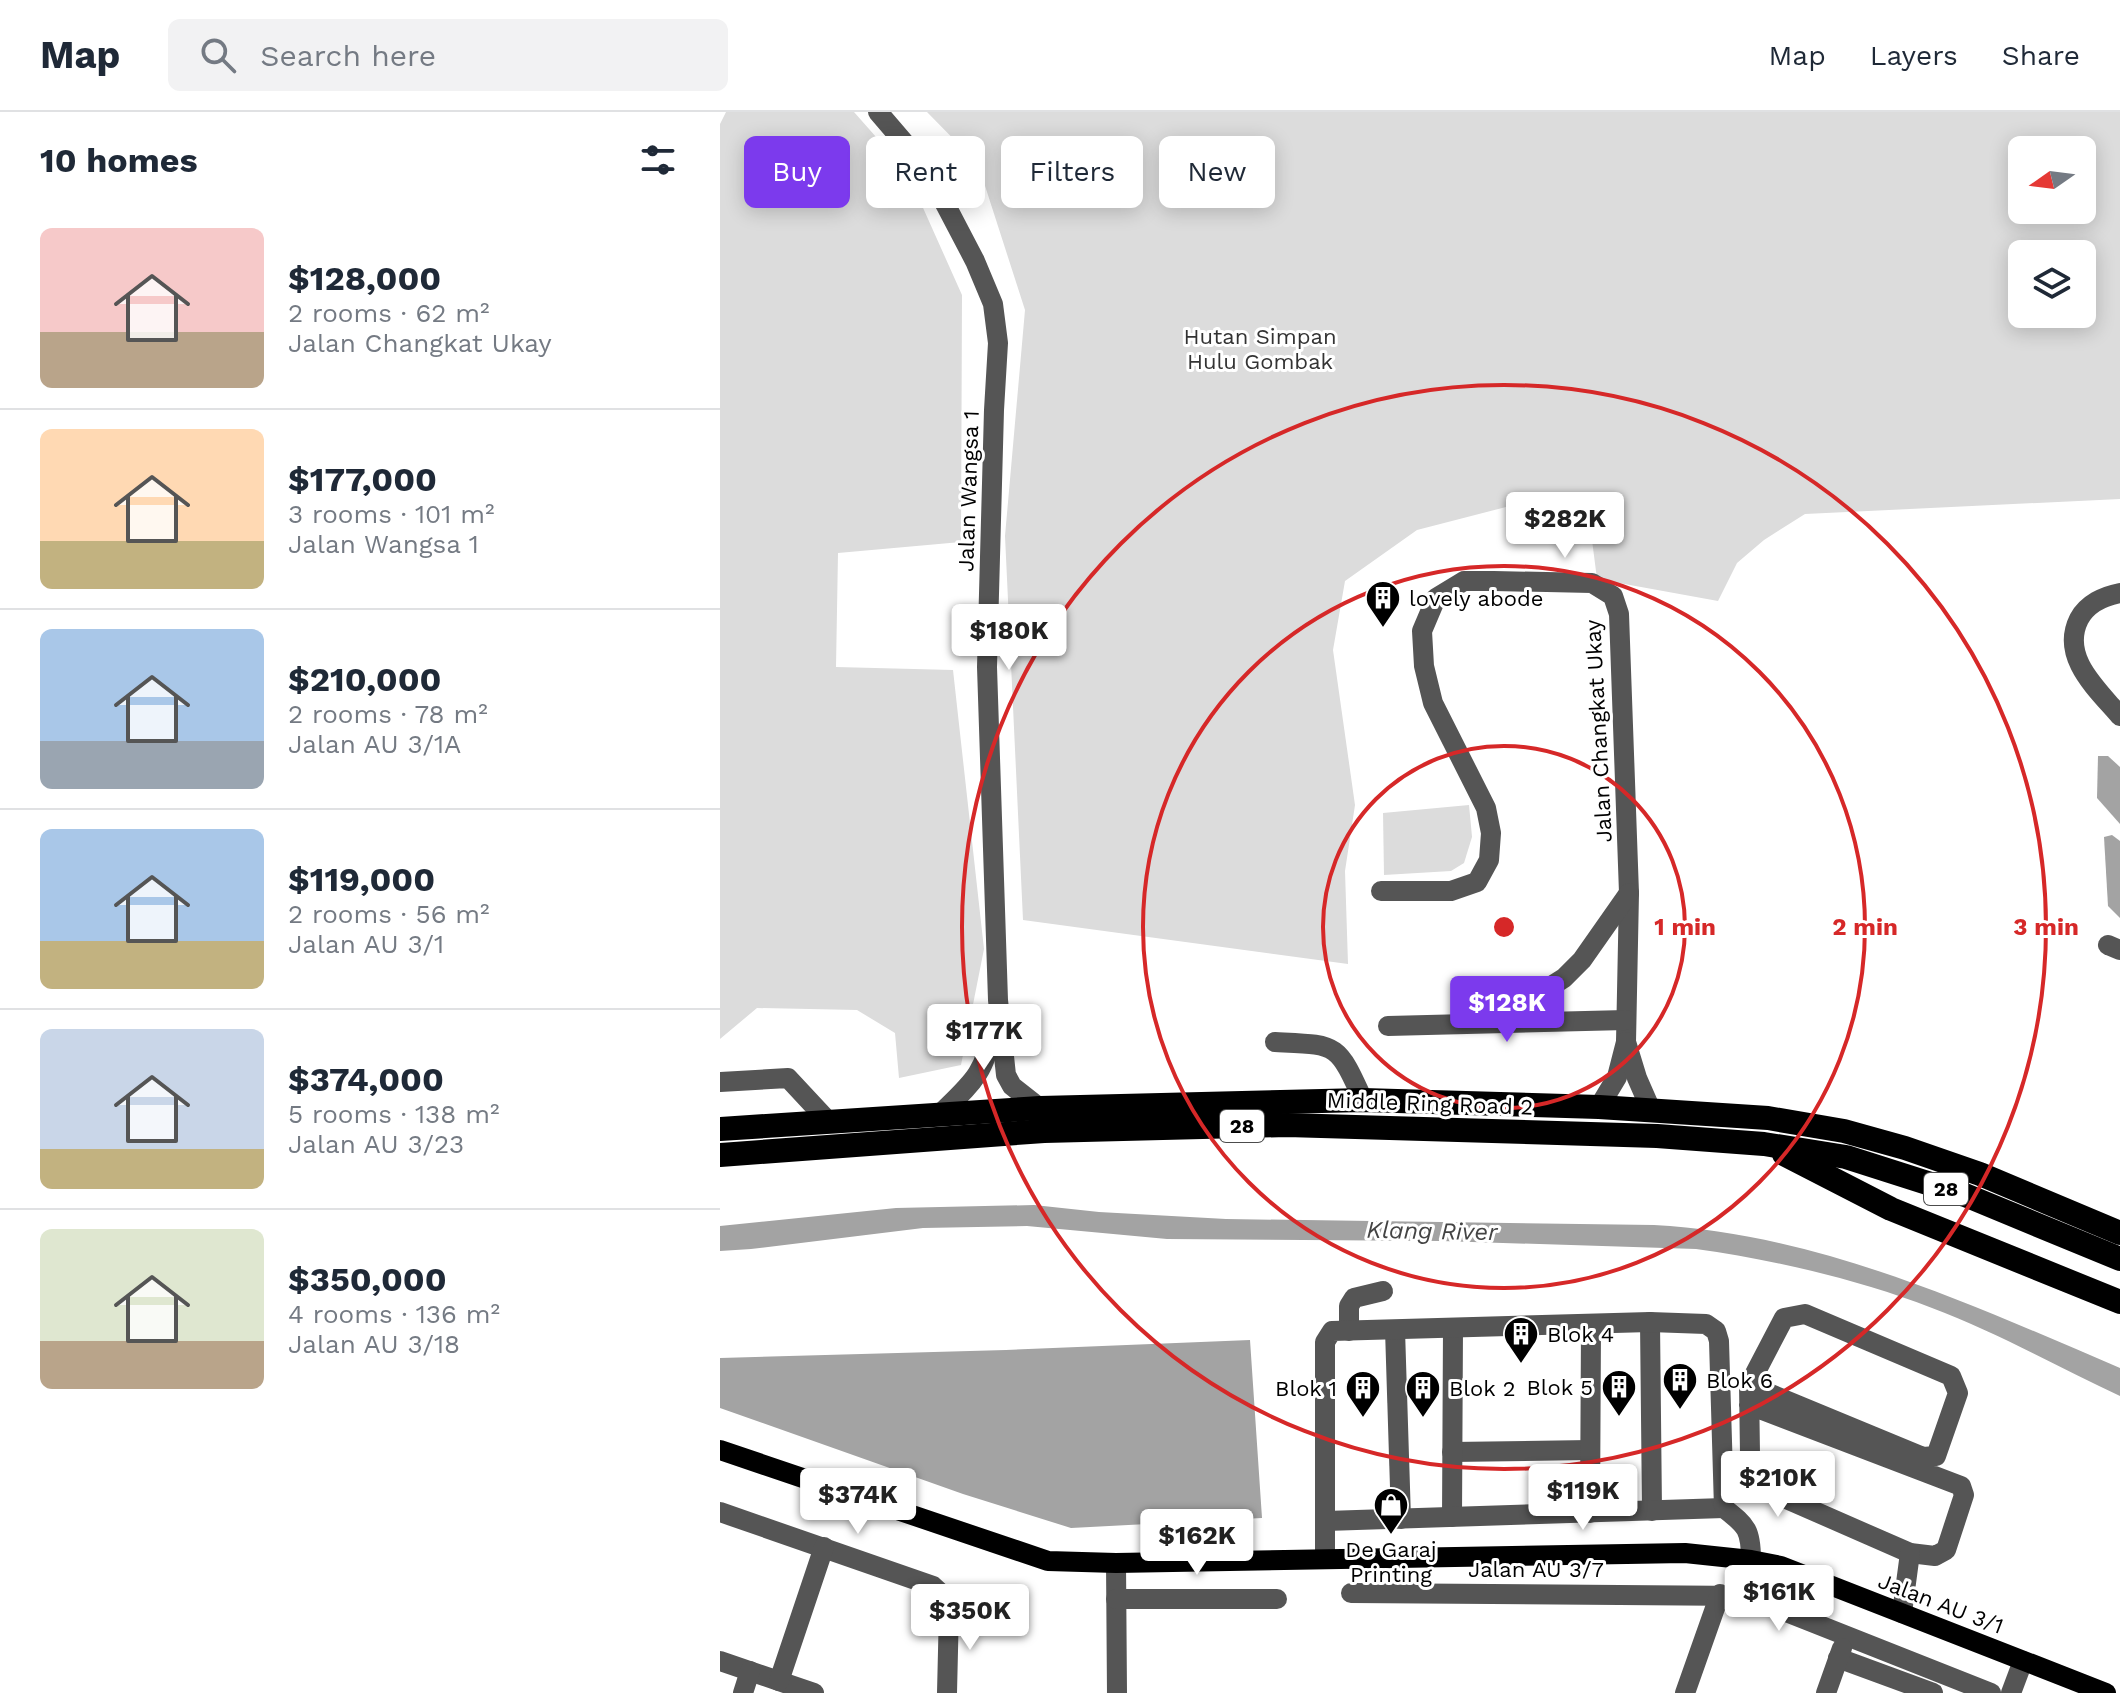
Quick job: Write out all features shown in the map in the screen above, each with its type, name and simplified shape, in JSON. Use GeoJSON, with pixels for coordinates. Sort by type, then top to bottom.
{"type":"FeatureCollection","features":[{"type":"Feature","properties":{"kind":"highway","name":"Middle Ring Road 2"},"geometry":{"type":"LineString","coordinates":[[720,1129],[1040,1108],[1363,1100],[1599,1107],[1768,1118],[1844,1131],[1980,1174],[2120,1233]]}},
{"type":"Feature","properties":{"kind":"highway","name":"Middle Ring Road 2"},"geometry":{"type":"LineString","coordinates":[[720,1155],[1044,1131],[1287,1125],[1657,1136],[1764,1144],[1846,1157],[1965,1195],[2120,1259]]}},
{"type":"Feature","properties":{"kind":"highway"},"geometry":{"type":"LineString","coordinates":[[1764,1144],[1891,1209],[2120,1302]]}},
{"type":"Feature","properties":{"kind":"main road","name":"Jalan AU 3/1"},"geometry":{"type":"LineString","coordinates":[[720,1450],[1048,1561],[1116,1563],[1685,1553],[1751,1560],[1781,1566],[2106,1693]]}},
{"type":"Feature","properties":{"kind":"street","name":"Jalan Wangsa 1"},"geometry":{"type":"LineString","coordinates":[[878,112],[908,147],[941,196],[975,261],[993,304],[998,343],[987,667],[998,1000],[1006,1075],[1012,1086],[1040,1108]]}},
{"type":"Feature","properties":{"kind":"street","name":"Jalan Changkat Ukay"},"geometry":{"type":"LineString","coordinates":[[1381,891],[1451,891],[1477,882],[1489,860],[1491,833],[1486,808],[1433,703],[1424,666],[1422,631],[1436,598],[1464,581],[1592,583],[1613,596],[1619,614],[1629,893],[1626,1042],[1617,1077],[1599,1107]]}},
{"type":"Feature","properties":{"kind":"street"},"geometry":{"type":"LineString","coordinates":[[2120,593],[2104,596],[2083,613],[2072,634],[2078,663],[2120,716]]}},
{"type":"Feature","properties":{"kind":"street"},"geometry":{"type":"LineString","coordinates":[[1522,1022],[1534,997],[1564,978],[1582,960],[1629,893]]}},
{"type":"Feature","properties":{"kind":"street","name":"Jalan Wangsa 1"},"geometry":{"type":"LineString","coordinates":[[940,1114],[983,1068],[989,1052],[998,1000]]}},
{"type":"Feature","properties":{"kind":"street"},"geometry":{"type":"LineString","coordinates":[[1388,1026],[1626,1020]]}},
{"type":"Feature","properties":{"kind":"street"},"geometry":{"type":"LineString","coordinates":[[1275,1042],[1324,1044],[1334,1050],[1348,1067],[1363,1100]]}},
{"type":"Feature","properties":{"kind":"street","name":"Jalan Changkat Ukay"},"geometry":{"type":"LineString","coordinates":[[1626,1042],[1651,1110]]}},
{"type":"Feature","properties":{"kind":"street"},"geometry":{"type":"LineString","coordinates":[[720,1082],[788,1078],[829,1122]]}},
{"type":"Feature","properties":{"kind":"street"},"geometry":{"type":"LineString","coordinates":[[1349,1331],[1349,1306],[1354,1298],[1383,1291]]}},
{"type":"Feature","properties":{"kind":"street"},"geometry":{"type":"LineString","coordinates":[[1749,1395],[1923,1457],[1936,1456],[1958,1393],[1951,1376],[1805,1314],[1784,1318],[1749,1395],[1750,1454],[1756,1477],[1775,1494],[1910,1553],[1935,1556],[1946,1550],[1964,1495],[1961,1486],[1749,1395]]}},
{"type":"Feature","properties":{"kind":"street"},"geometry":{"type":"LineString","coordinates":[[1650,1322],[1652,1511]]}},
{"type":"Feature","properties":{"kind":"street"},"geometry":{"type":"LineString","coordinates":[[1325,1558],[1325,1342],[1332,1331],[1650,1322],[1706,1324],[1716,1331],[1724,1508]]}},
{"type":"Feature","properties":{"kind":"street"},"geometry":{"type":"LineString","coordinates":[[1590,1513],[1591,1326]]}},
{"type":"Feature","properties":{"kind":"street"},"geometry":{"type":"LineString","coordinates":[[1452,1517],[1453,1328]]}},
{"type":"Feature","properties":{"kind":"street"},"geometry":{"type":"LineString","coordinates":[[1395,1330],[1401,1519]]}},
{"type":"Feature","properties":{"kind":"street"},"geometry":{"type":"LineString","coordinates":[[1452,1452],[1590,1450]]}},
{"type":"Feature","properties":{"kind":"street"},"geometry":{"type":"LineString","coordinates":[[1326,1521],[1724,1508],[1744,1524],[1751,1539],[1751,1560]]}},
{"type":"Feature","properties":{"kind":"street"},"geometry":{"type":"LineString","coordinates":[[720,1512],[933,1586],[945,1597],[949,1609],[947,1693]]}},
{"type":"Feature","properties":{"kind":"street"},"geometry":{"type":"LineString","coordinates":[[779,1681],[824,1547]]}},
{"type":"Feature","properties":{"kind":"street"},"geometry":{"type":"LineString","coordinates":[[1902,1613],[1910,1553]]}},
{"type":"Feature","properties":{"kind":"street"},"geometry":{"type":"LineString","coordinates":[[1116,1563],[1117,1693]]}},
{"type":"Feature","properties":{"kind":"street","name":"Jalan AU 3/7"},"geometry":{"type":"LineString","coordinates":[[1351,1593],[1746,1596],[1991,1693]]}},
{"type":"Feature","properties":{"kind":"street"},"geometry":{"type":"LineString","coordinates":[[1685,1693],[1720,1594]]}},
{"type":"Feature","properties":{"kind":"street"},"geometry":{"type":"LineString","coordinates":[[1116,1599],[1277,1599]]}},
{"type":"Feature","properties":{"kind":"street"},"geometry":{"type":"LineString","coordinates":[[1826,1693],[1846,1637]]}},
{"type":"Feature","properties":{"kind":"street"},"geometry":{"type":"LineString","coordinates":[[1838,1658],[1933,1693]]}},
{"type":"Feature","properties":{"kind":"street"},"geometry":{"type":"LineString","coordinates":[[720,1661],[814,1693]]}},
{"type":"Feature","properties":{"kind":"street"},"geometry":{"type":"LineString","coordinates":[[2011,1693],[2023,1661]]}},
{"type":"Feature","properties":{"kind":"street"},"geometry":{"type":"LineString","coordinates":[[743,1693],[750,1671]]}},
{"type":"Feature","properties":{"kind":"green space"},"geometry":{"type":"Polygon","coordinates":[[[726,112],[854,112],[875,136],[866,136],[866,208],[923,208],[962,295],[961,542],[838,553],[836,667],[953,670],[984,949],[961,1065],[899,1078],[895,1033],[857,1010],[757,1008],[720,1039],[720,124],[726,112]]]}},
{"type":"Feature","properties":{"kind":"green space","name":"Hutan Simpan Hulu Gombak"},"geometry":{"type":"Polygon","coordinates":[[[927,112],[2120,112],[2120,499],[1805,514],[1764,540],[1737,563],[1718,601],[1597,579],[1588,509],[1506,507],[1417,530],[1345,581],[1333,650],[1355,805],[1345,871],[1348,964],[1023,920],[1005,536],[1025,310],[985,186],[985,136],[951,136],[927,112]]]}},
{"type":"Feature","properties":{"kind":"green space"},"geometry":{"type":"Polygon","coordinates":[[[1469,805],[1472,837],[1464,863],[1451,871],[1384,875],[1383,813],[1469,805]]]}},
{"type":"Feature","properties":{"kind":"water"},"geometry":{"type":"Polygon","coordinates":[[[2098,756],[2108,756],[2120,767],[2120,824],[2097,798],[2098,756]]]}},
{"type":"Feature","properties":{"kind":"water"},"geometry":{"type":"Polygon","coordinates":[[[2112,835],[2120,841],[2120,918],[2108,906],[2104,837],[2112,835]]]}},
{"type":"Feature","properties":{"kind":"water","name":"Klang River"},"geometry":{"type":"Polygon","coordinates":[[[1034,1205],[1226,1219],[1654,1225],[1715,1231],[1834,1257],[2007,1320],[2120,1368],[2120,1396],[1956,1317],[1904,1298],[1816,1272],[1696,1249],[1441,1241],[1167,1239],[1027,1226],[923,1228],[720,1251],[720,1226],[896,1208],[1034,1205]]]}},
{"type":"Feature","properties":{"kind":"water"},"geometry":{"type":"Polygon","coordinates":[[[1250,1340],[1262,1518],[1071,1528],[963,1494],[720,1408],[720,1358],[1250,1340]]]}},
{"type":"Feature","properties":{"kind":"place","name":"lovely abode"},"geometry":{"type":"Point","coordinates":[1383,629]}},
{"type":"Feature","properties":{"kind":"place","name":"Blok 4"},"geometry":{"type":"Point","coordinates":[1521,1365]}},
{"type":"Feature","properties":{"kind":"place","name":"Blok 6"},"geometry":{"type":"Point","coordinates":[1680,1411]}},
{"type":"Feature","properties":{"kind":"place","name":"Blok 5"},"geometry":{"type":"Point","coordinates":[1619,1418]}},
{"type":"Feature","properties":{"kind":"place","name":"Blok 1"},"geometry":{"type":"Point","coordinates":[1363,1419]}},
{"type":"Feature","properties":{"kind":"place","name":"Blok 2"},"geometry":{"type":"Point","coordinates":[1423,1419]}},
{"type":"Feature","properties":{"kind":"place","name":"De Garaj Printing"},"geometry":{"type":"Point","coordinates":[1391,1536]}}]}
